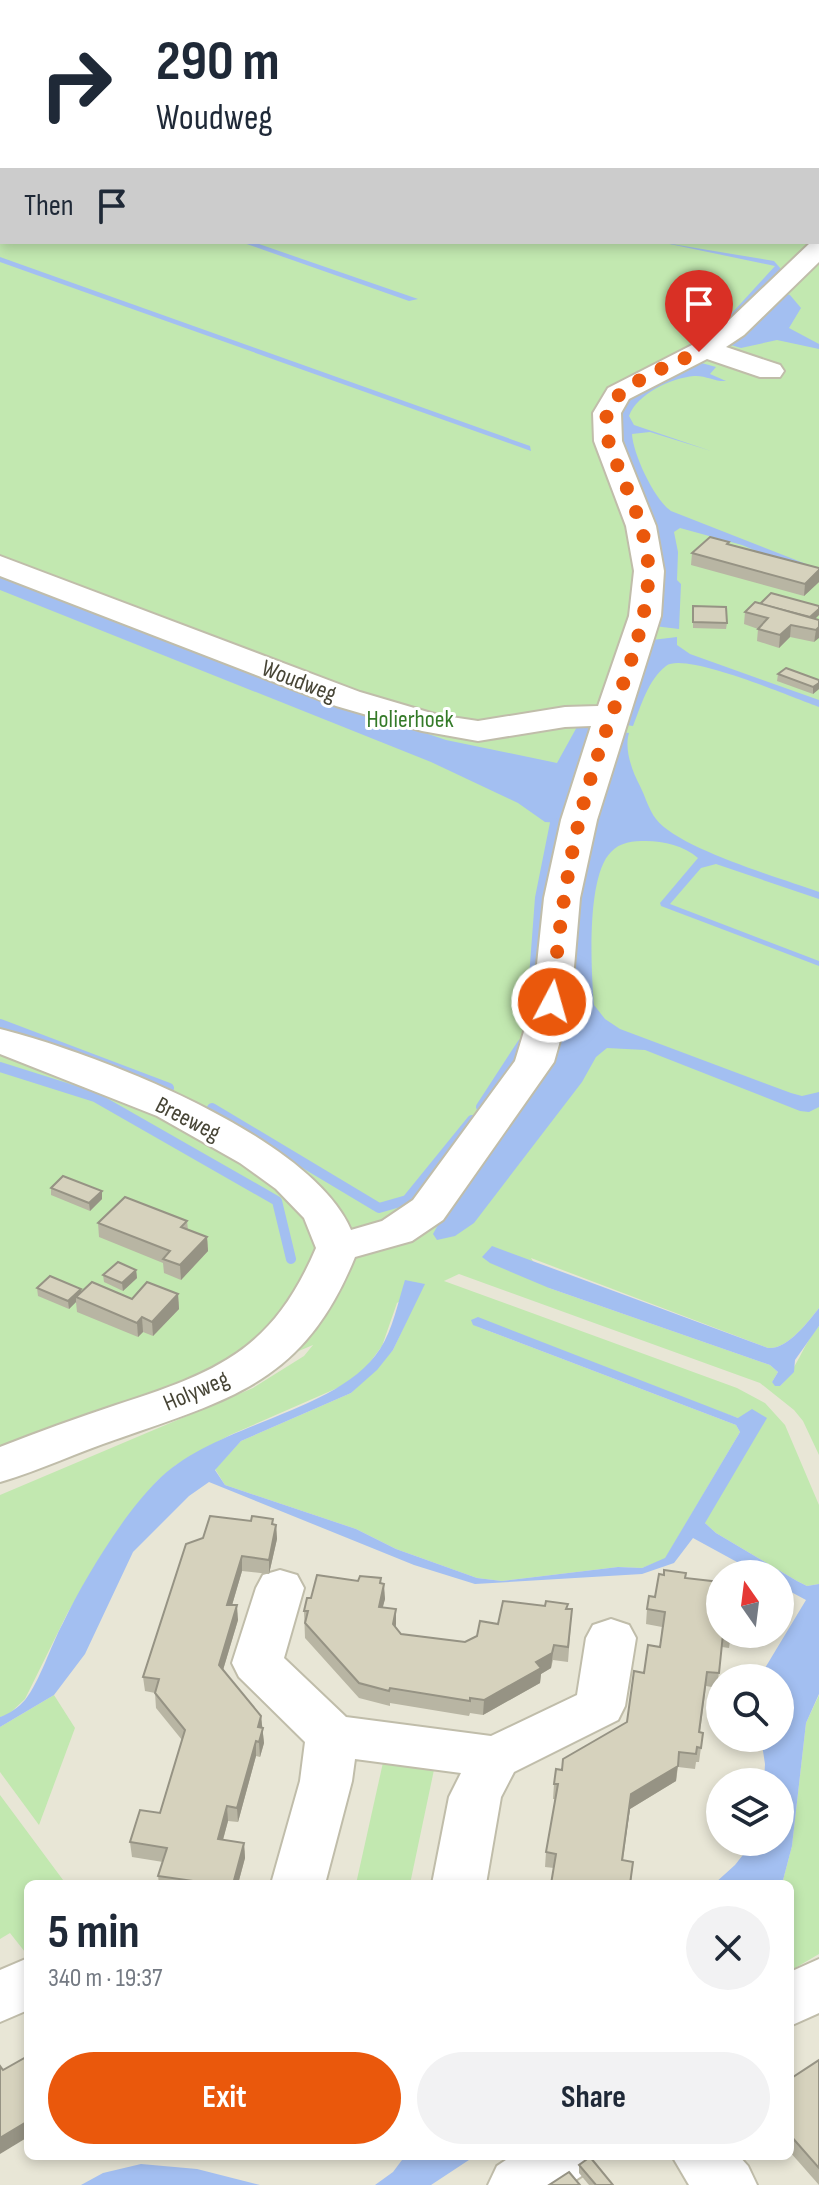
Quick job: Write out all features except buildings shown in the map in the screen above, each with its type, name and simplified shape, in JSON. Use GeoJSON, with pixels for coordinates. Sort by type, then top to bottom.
{"type":"FeatureCollection","features":[{"type":"Feature","properties":{"kind":"street"},"geometry":{"type":"LineString","coordinates":[[337,1248],[397,1231],[428,1210],[534,1062],[552,1002],[562,898],[576,833],[645,616],[649,571],[641,526],[608,441],[607,413],[618,394],[705,349],[735,329],[819,248]]}},
{"type":"Feature","properties":{"kind":"street"},"geometry":{"type":"LineString","coordinates":[[705,349],[770,371]]}},
{"type":"Feature","properties":{"kind":"street","name":"Woudweg"},"geometry":{"type":"LineString","coordinates":[[0,565],[348,699],[434,724],[478,731],[565,717],[611,716]]}},
{"type":"Feature","properties":{"kind":"street","name":"Breeweg"},"geometry":{"type":"LineString","coordinates":[[0,1041],[91,1073],[183,1114],[255,1154],[297,1185],[322,1212],[337,1248]]}},
{"type":"Feature","properties":{"kind":"street","name":"Holyweg"},"geometry":{"type":"LineString","coordinates":[[0,1465],[76,1435],[203,1393],[252,1366],[290,1331],[320,1291],[337,1248]]}},
{"type":"Feature","properties":{"kind":"street"},"geometry":{"type":"LineString","coordinates":[[280,1588],[257,1663],[332,1736],[496,1757],[600,1706],[611,1638]]}},
{"type":"Feature","properties":{"kind":"street"},"geometry":{"type":"LineString","coordinates":[[299,1880],[326,1781],[332,1736]]}},
{"type":"Feature","properties":{"kind":"street"},"geometry":{"type":"LineString","coordinates":[[460,1880],[475,1797],[496,1757]]}},
{"type":"Feature","properties":{"kind":"street"},"geometry":{"type":"LineString","coordinates":[[794,1999],[819,1983]]}},
{"type":"Feature","properties":{"kind":"street"},"geometry":{"type":"LineString","coordinates":[[0,1998],[24,1984]]}},
{"type":"Feature","properties":{"kind":"street"},"geometry":{"type":"LineString","coordinates":[[518,2185],[556,2160]]}},
{"type":"Feature","properties":{"kind":"street"},"geometry":{"type":"LineString","coordinates":[[705,2160],[727,2185]]}},
{"type":"Feature","properties":{"kind":"shaded area"},"geometry":{"type":"Polygon","coordinates":[[[819,1196],[819,2185],[0,2185],[0,1476],[301,1349],[462,1272],[819,1196]]]}},
{"type":"Feature","properties":{"kind":"green space","name":"Holierhoek"},"geometry":{"type":"Polygon","coordinates":[[[0,244],[819,244],[819,1308],[790,1340],[768,1348],[531,1258],[549,1288],[770,1365],[778,1372],[772,1382],[780,1386],[819,1326],[819,1455],[803,1421],[794,1410],[760,1383],[459,1274],[444,1281],[737,1388],[765,1403],[785,1425],[819,1505],[819,1584],[807,1586],[794,1579],[794,1560],[762,1560],[705,1523],[705,1518],[766,1418],[738,1418],[473,1325],[736,1425],[740,1432],[665,1559],[642,1568],[618,1567],[502,1581],[477,1578],[396,1549],[356,1529],[225,1485],[215,1469],[241,1441],[351,1393],[393,1350],[420,1292],[397,1303],[382,1346],[365,1369],[342,1386],[230,1435],[176,1465],[157,1481],[123,1524],[68,1612],[25,1699],[8,1715],[0,1717],[0,1495],[253,1388],[304,1356],[313,1345],[0,1476],[0,244]]]}},
{"type":"Feature","properties":{"kind":"green space"},"geometry":{"type":"Polygon","coordinates":[[[54,1695],[75,1728],[39,1825],[0,1772],[0,1727],[54,1695]]]}},
{"type":"Feature","properties":{"kind":"green space"},"geometry":{"type":"Polygon","coordinates":[[[819,1695],[819,1954],[794,1969],[794,1880],[783,1880],[789,1856],[794,1856],[794,1828],[806,1723],[819,1695]]]}},
{"type":"Feature","properties":{"kind":"green space"},"geometry":{"type":"Polygon","coordinates":[[[384,1758],[435,1765],[411,1880],[357,1880],[384,1758]]]}},
{"type":"Feature","properties":{"kind":"green space"},"geometry":{"type":"Polygon","coordinates":[[[0,1795],[63,1880],[24,1880],[24,1951],[10,1933],[0,1939],[0,1795]]]}},
{"type":"Feature","properties":{"kind":"water"},"geometry":{"type":"Polygon","coordinates":[[[247,244],[259,244],[418,299],[409,301],[247,244]]]}},
{"type":"Feature","properties":{"kind":"water"},"geometry":{"type":"Polygon","coordinates":[[[670,244],[774,261],[781,269],[733,320],[694,343],[732,313],[775,266],[670,244]]]}},
{"type":"Feature","properties":{"kind":"water"},"geometry":{"type":"Polygon","coordinates":[[[0,257],[530,446],[531,451],[0,262],[0,257]]]}},
{"type":"Feature","properties":{"kind":"water"},"geometry":{"type":"Polygon","coordinates":[[[784,293],[790,295],[801,308],[789,328],[819,344],[819,349],[777,340],[741,348],[727,344],[784,293]]]}},
{"type":"Feature","properties":{"kind":"water"},"geometry":{"type":"Polygon","coordinates":[[[698,362],[716,367],[710,374],[726,381],[698,376],[675,380],[647,394],[629,416],[634,425],[711,451],[650,432],[632,434],[636,453],[651,487],[671,511],[819,569],[780,561],[742,545],[680,528],[674,532],[678,552],[677,580],[681,584],[679,629],[654,626],[664,567],[660,566],[618,439],[618,415],[630,395],[698,362]]]}},
{"type":"Feature","properties":{"kind":"water"},"geometry":{"type":"Polygon","coordinates":[[[0,575],[351,708],[446,740],[557,763],[578,725],[587,723],[590,727],[589,737],[561,823],[545,822],[518,803],[431,762],[0,590],[0,575]]]}},
{"type":"Feature","properties":{"kind":"water"},"geometry":{"type":"Polygon","coordinates":[[[677,637],[677,645],[690,654],[819,700],[819,707],[716,670],[677,663],[666,666],[654,678],[633,726],[626,725],[652,640],[677,637]]]}},
{"type":"Feature","properties":{"kind":"water"},"geometry":{"type":"Polygon","coordinates":[[[622,732],[629,733],[627,746],[630,760],[649,807],[668,830],[708,852],[819,892],[819,899],[716,864],[701,868],[670,904],[819,961],[819,966],[661,906],[660,903],[698,858],[667,843],[632,842],[618,846],[611,852],[597,881],[592,925],[594,1005],[605,1019],[620,1029],[791,1093],[802,1096],[819,1092],[819,1107],[809,1112],[800,1111],[645,1050],[607,1048],[596,1057],[582,1082],[474,1223],[455,1236],[437,1240],[433,1234],[444,1214],[534,1086],[572,884],[622,732]]]}},
{"type":"Feature","properties":{"kind":"water"},"geometry":{"type":"Polygon","coordinates":[[[492,1246],[768,1348],[790,1340],[819,1308],[819,1326],[795,1360],[794,1372],[780,1386],[775,1386],[772,1382],[778,1372],[770,1365],[549,1288],[490,1263],[482,1257],[492,1246]]]}},
{"type":"Feature","properties":{"kind":"water"},"geometry":{"type":"Polygon","coordinates":[[[405,1280],[425,1284],[393,1350],[377,1370],[351,1393],[241,1441],[215,1470],[225,1485],[356,1529],[396,1549],[477,1578],[502,1581],[618,1567],[642,1568],[665,1558],[740,1432],[736,1425],[473,1325],[471,1320],[478,1317],[738,1418],[752,1409],[767,1418],[705,1523],[762,1560],[733,1560],[693,1538],[674,1563],[642,1574],[475,1584],[414,1565],[209,1482],[189,1496],[133,1552],[85,1654],[54,1695],[0,1727],[0,1717],[17,1708],[30,1692],[105,1548],[157,1481],[182,1461],[210,1445],[336,1389],[361,1371],[385,1341],[405,1280]]]}},
{"type":"Feature","properties":{"kind":"water"},"geometry":{"type":"Polygon","coordinates":[[[794,1579],[807,1586],[819,1584],[819,1694],[806,1723],[794,1828],[794,1768],[765,1768],[763,1752],[794,1752],[794,1664],[767,1664],[777,1648],[794,1648],[794,1620],[806,1600],[794,1594],[794,1579]]]}},
{"type":"Feature","properties":{"kind":"water"},"geometry":{"type":"Polygon","coordinates":[[[742,1856],[789,1856],[783,1880],[718,1880],[742,1856]]]}},
{"type":"Feature","properties":{"kind":"water"},"geometry":{"type":"Polygon","coordinates":[[[402,2160],[469,2160],[431,2185],[375,2185],[393,2172],[402,2160]]]}},
{"type":"Feature","properties":{"kind":"water"},"geometry":{"type":"Polygon","coordinates":[[[141,2164],[197,2169],[260,2185],[81,2185],[103,2173],[141,2164]]]}},
{"type":"Feature","properties":{"kind":"waterway"},"geometry":{"type":"LineString","coordinates":[[531,1017],[540,898],[555,823]]}},
{"type":"Feature","properties":{"kind":"waterway"},"geometry":{"type":"LineString","coordinates":[[0,1024],[169,1088]]}},
{"type":"Feature","properties":{"kind":"waterway"},"geometry":{"type":"LineString","coordinates":[[481,1107],[522,1044]]}},
{"type":"Feature","properties":{"kind":"waterway"},"geometry":{"type":"LineString","coordinates":[[0,1067],[95,1097],[277,1201],[291,1259]]}},
{"type":"Feature","properties":{"kind":"waterway"},"geometry":{"type":"LineString","coordinates":[[212,1108],[379,1208],[407,1200],[472,1120]]}},
{"type":"Feature","properties":{"kind":"route"},"geometry":{"type":"LineString","coordinates":[[552,1002],[562,898],[579,820],[645,616],[649,580],[641,526],[608,441],[607,413],[618,394],[699,352]]}}]}
